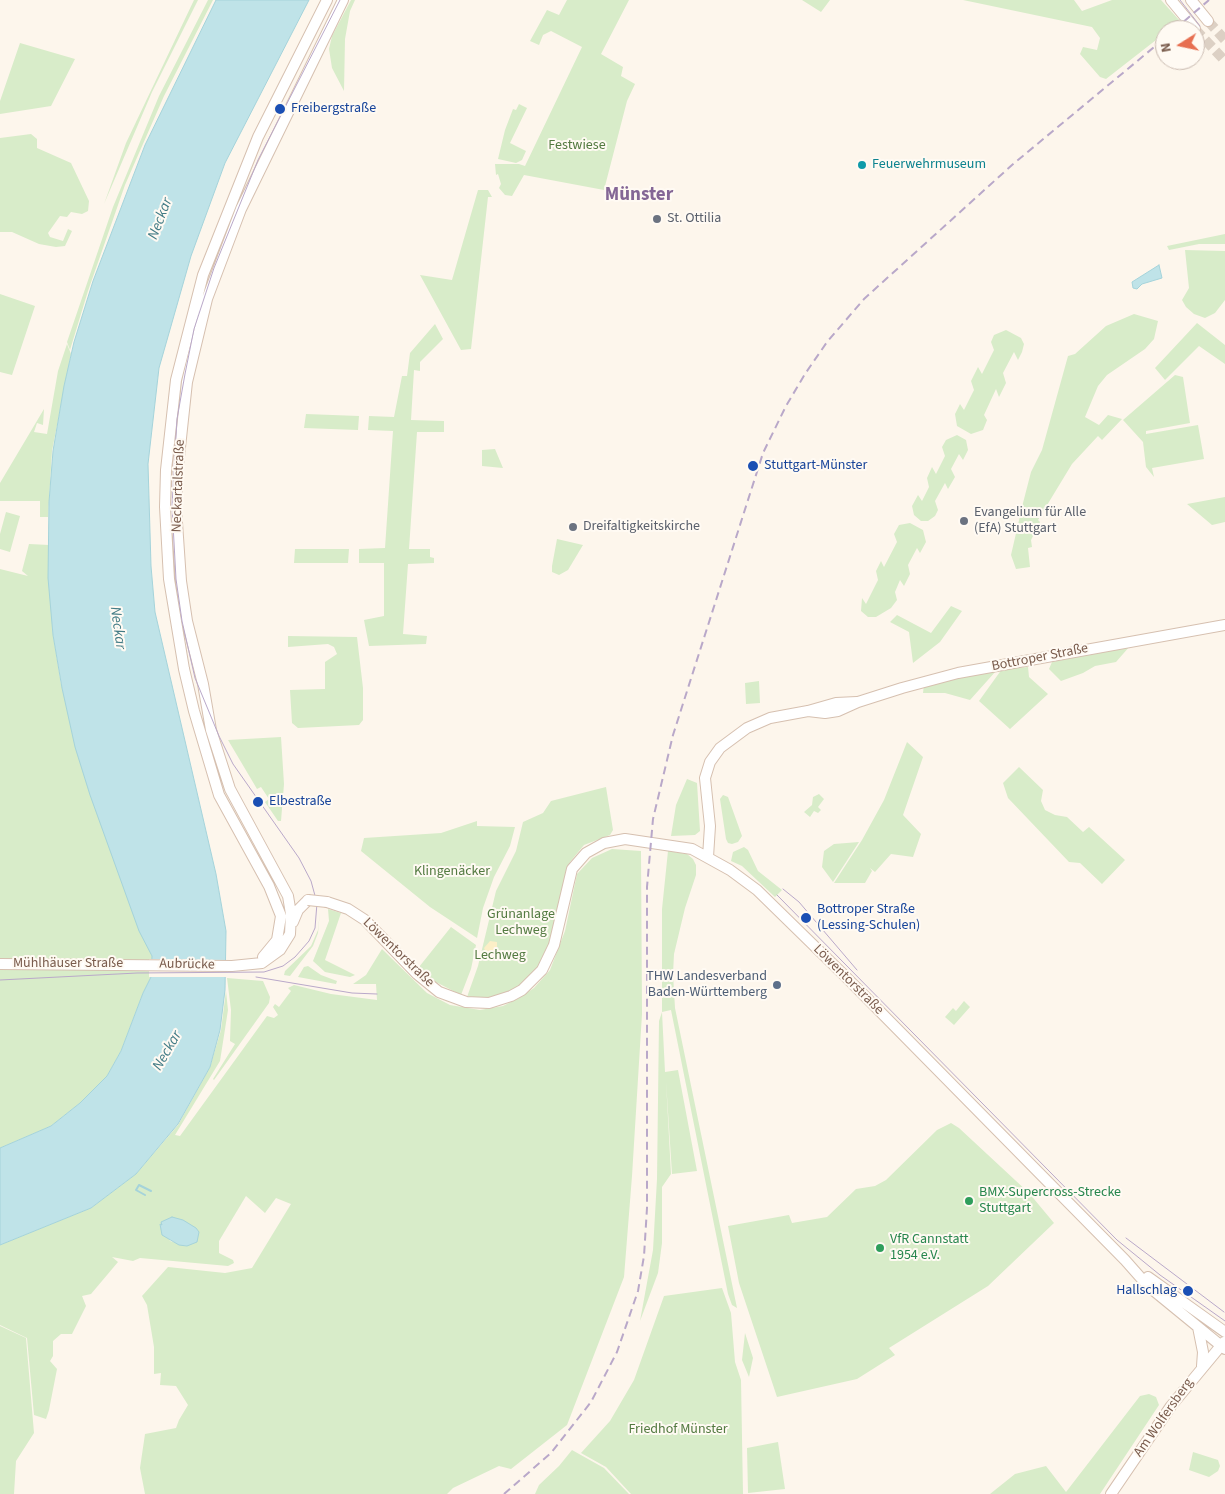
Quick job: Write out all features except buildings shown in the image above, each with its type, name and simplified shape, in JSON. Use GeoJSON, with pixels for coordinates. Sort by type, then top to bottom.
{"type":"FeatureCollection","features":[{"type":"Feature","properties":{"kind":"main road","name":"Neckartalstraße"},"geometry":{"type":"LineString","coordinates":[[254,963],[267,954],[277,940],[281,924],[278,905],[219,795],[194,711],[184,669],[169,579],[165,508],[166,470],[176,380],[203,275],[258,137],[327,0]]}},
{"type":"Feature","properties":{"kind":"main road","name":"Neckartalstraße"},"geometry":{"type":"LineString","coordinates":[[237,966],[262,963],[277,954],[285,944],[290,928],[290,901],[230,789],[218,757],[203,684],[187,621],[181,581],[176,508],[178,466],[187,382],[210,289],[241,209],[343,0]]}},
{"type":"Feature","properties":{"kind":"main road"},"geometry":{"type":"LineString","coordinates":[[1171,0],[1188,20]]}},
{"type":"Feature","properties":{"kind":"main road"},"geometry":{"type":"LineString","coordinates":[[1192,0],[1208,21]]}},
{"type":"Feature","properties":{"kind":"main road","name":"Bottroper Straße"},"geometry":{"type":"LineString","coordinates":[[708,857],[710,826],[704,786],[710,762],[720,748],[747,728],[770,718],[808,711],[829,713],[851,707],[858,702],[958,673],[1225,625]]}},
{"type":"Feature","properties":{"kind":"main road","name":"Löwentorstraße"},"geometry":{"type":"LineString","coordinates":[[278,905],[290,901],[308,900],[327,902],[348,909],[365,920],[427,983],[439,992],[462,1001],[476,1003],[499,1000],[522,990],[538,975],[554,945],[572,869],[586,852],[594,847],[615,840],[640,840],[687,847],[708,857],[757,890],[803,934],[1125,1260],[1148,1286],[1197,1326],[1224,1345]]}},
{"type":"Feature","properties":{"kind":"main road"},"geometry":{"type":"LineString","coordinates":[[290,928],[298,910],[308,900]]}},
{"type":"Feature","properties":{"kind":"main road","name":"Mühlhäuser Straße"},"geometry":{"type":"LineString","coordinates":[[0,964],[137,964]]}},
{"type":"Feature","properties":{"kind":"main road","name":"Aubrücke"},"geometry":{"type":"LineString","coordinates":[[137,964],[237,966]]}},
{"type":"Feature","properties":{"kind":"main road","name":"Löwentorstraße"},"geometry":{"type":"LineString","coordinates":[[1125,1260],[1225,1332]]}},
{"type":"Feature","properties":{"kind":"main road"},"geometry":{"type":"LineString","coordinates":[[1197,1326],[1204,1352],[1202,1367]]}},
{"type":"Feature","properties":{"kind":"main road","name":"Am Wolfersberg"},"geometry":{"type":"LineString","coordinates":[[1111,1494],[1171,1406],[1202,1367],[1224,1345]]}},
{"type":"Feature","properties":{"kind":"green space"},"geometry":{"type":"Polygon","coordinates":[[[194,0],[198,0],[152,92],[104,204],[126,143],[194,0]]]}},
{"type":"Feature","properties":{"kind":"green space"},"geometry":{"type":"Polygon","coordinates":[[[208,0],[213,0],[164,96],[125,185],[88,291],[70,350],[67,342],[113,207],[159,96],[208,0]]]}},
{"type":"Feature","properties":{"kind":"green space"},"geometry":{"type":"Polygon","coordinates":[[[351,0],[355,0],[350,11],[345,39],[344,91],[332,68],[329,49],[332,36],[351,0]]]}},
{"type":"Feature","properties":{"kind":"green space","name":"Festwiese"},"geometry":{"type":"Polygon","coordinates":[[[567,0],[629,0],[601,54],[623,67],[621,76],[635,84],[627,101],[604,190],[524,175],[512,196],[505,195],[499,188],[501,184],[498,174],[496,175],[495,164],[519,164],[525,166],[582,47],[551,31],[543,35],[539,45],[530,41],[547,10],[559,15],[567,0]]]}},
{"type":"Feature","properties":{"kind":"green space"},"geometry":{"type":"Polygon","coordinates":[[[802,0],[830,0],[821,12],[802,0]]]}},
{"type":"Feature","properties":{"kind":"green space"},"geometry":{"type":"Polygon","coordinates":[[[963,0],[1074,0],[1082,11],[1112,0],[1161,0],[1179,20],[1155,20],[1155,41],[1106,79],[1100,77],[1080,54],[1083,47],[1097,50],[1100,38],[1092,27],[963,0]]]}},
{"type":"Feature","properties":{"kind":"green space"},"geometry":{"type":"Polygon","coordinates":[[[20,43],[75,59],[51,106],[0,114],[0,101],[20,43]]]}},
{"type":"Feature","properties":{"kind":"green space"},"geometry":{"type":"Polygon","coordinates":[[[519,104],[527,108],[510,143],[526,151],[522,160],[516,163],[498,159],[505,130],[513,109],[516,110],[519,104]]]}},
{"type":"Feature","properties":{"kind":"green space"},"geometry":{"type":"Polygon","coordinates":[[[31,134],[37,139],[37,148],[71,163],[89,201],[88,211],[82,214],[71,212],[67,217],[60,216],[48,233],[50,237],[63,241],[68,229],[72,231],[65,246],[56,247],[39,244],[12,232],[0,232],[0,138],[31,134]]]}},
{"type":"Feature","properties":{"kind":"green space"},"geometry":{"type":"Polygon","coordinates":[[[478,190],[488,190],[492,197],[488,197],[471,349],[461,350],[420,275],[452,280],[478,190]]]}},
{"type":"Feature","properties":{"kind":"green space"},"geometry":{"type":"Polygon","coordinates":[[[1225,234],[1225,244],[1199,244],[1169,250],[1167,246],[1225,234]]]}},
{"type":"Feature","properties":{"kind":"green space"},"geometry":{"type":"Polygon","coordinates":[[[1185,250],[1225,251],[1225,300],[1215,313],[1205,318],[1194,314],[1186,307],[1182,300],[1189,288],[1185,250]]]}},
{"type":"Feature","properties":{"kind":"green space"},"geometry":{"type":"Polygon","coordinates":[[[0,294],[35,306],[12,375],[0,372],[0,294]]]}},
{"type":"Feature","properties":{"kind":"green space"},"geometry":{"type":"Polygon","coordinates":[[[1134,314],[1158,321],[1154,339],[1145,349],[1107,375],[1098,386],[1085,417],[1099,425],[1108,415],[1122,419],[1102,440],[1098,436],[1072,464],[1038,520],[1040,522],[1031,540],[1032,547],[1028,548],[1030,567],[1016,569],[1011,555],[1023,503],[1031,472],[1042,450],[1068,356],[1075,354],[1106,326],[1134,314]]]}},
{"type":"Feature","properties":{"kind":"green space"},"geometry":{"type":"Polygon","coordinates":[[[1197,323],[1225,345],[1225,364],[1199,346],[1165,380],[1155,368],[1197,323]]]}},
{"type":"Feature","properties":{"kind":"green space"},"geometry":{"type":"Polygon","coordinates":[[[435,324],[443,339],[420,362],[420,371],[414,370],[411,420],[444,421],[444,432],[417,432],[409,549],[430,549],[430,557],[434,558],[434,563],[408,564],[403,634],[427,636],[426,644],[369,646],[364,620],[384,616],[384,563],[359,563],[359,549],[385,548],[393,431],[368,430],[369,416],[394,417],[402,376],[407,376],[410,353],[435,324]]]}},
{"type":"Feature","properties":{"kind":"green space"},"geometry":{"type":"Polygon","coordinates":[[[1006,330],[1021,338],[1024,344],[1022,352],[1018,360],[1014,352],[1003,373],[1006,383],[999,397],[996,389],[984,415],[987,420],[983,430],[971,434],[957,426],[955,414],[960,404],[964,410],[974,390],[971,381],[978,367],[982,374],[994,350],[991,342],[994,335],[1006,330]]]}},
{"type":"Feature","properties":{"kind":"green space"},"geometry":{"type":"Polygon","coordinates":[[[67,344],[71,354],[52,451],[48,517],[40,517],[40,501],[0,501],[0,483],[44,409],[43,425],[37,423],[34,432],[47,434],[58,371],[67,344]]]}},
{"type":"Feature","properties":{"kind":"green space"},"geometry":{"type":"Polygon","coordinates":[[[1175,375],[1183,377],[1190,423],[1146,431],[1146,434],[1198,425],[1204,459],[1152,468],[1154,477],[1146,467],[1143,442],[1123,420],[1175,375]]]}},
{"type":"Feature","properties":{"kind":"green space"},"geometry":{"type":"Polygon","coordinates":[[[306,414],[359,416],[358,430],[304,428],[306,414]]]}},
{"type":"Feature","properties":{"kind":"green space"},"geometry":{"type":"Polygon","coordinates":[[[957,435],[966,440],[968,450],[963,460],[959,454],[951,469],[955,477],[948,489],[945,483],[935,501],[938,510],[935,516],[928,521],[921,521],[914,515],[912,506],[918,495],[922,501],[929,487],[927,478],[932,467],[936,474],[945,456],[942,447],[946,440],[957,435]]]}},
{"type":"Feature","properties":{"kind":"green space"},"geometry":{"type":"Polygon","coordinates":[[[495,449],[503,468],[482,466],[482,450],[495,449]]]}},
{"type":"Feature","properties":{"kind":"green space"},"geometry":{"type":"Polygon","coordinates":[[[1225,497],[1225,522],[1212,525],[1187,504],[1225,497]]]}},
{"type":"Feature","properties":{"kind":"green space"},"geometry":{"type":"Polygon","coordinates":[[[6,512],[20,516],[10,552],[0,549],[0,534],[6,512]]]}},
{"type":"Feature","properties":{"kind":"green space"},"geometry":{"type":"Polygon","coordinates":[[[910,523],[923,530],[926,542],[920,553],[917,548],[908,565],[910,574],[904,586],[900,580],[895,592],[897,600],[891,608],[876,617],[868,617],[861,611],[862,598],[866,604],[878,580],[876,571],[881,561],[884,567],[897,542],[894,534],[899,525],[910,523]]]}},
{"type":"Feature","properties":{"kind":"green space"},"geometry":{"type":"Polygon","coordinates":[[[557,539],[583,545],[568,570],[559,575],[552,572],[557,539]]]}},
{"type":"Feature","properties":{"kind":"green space"},"geometry":{"type":"Polygon","coordinates":[[[29,544],[49,545],[53,635],[61,684],[152,956],[151,977],[121,1051],[107,1076],[80,1103],[51,1126],[0,1148],[0,569],[28,576],[22,571],[29,544]]]}},
{"type":"Feature","properties":{"kind":"green space"},"geometry":{"type":"Polygon","coordinates":[[[295,549],[349,549],[348,563],[294,563],[295,549]]]}},
{"type":"Feature","properties":{"kind":"green space"},"geometry":{"type":"Polygon","coordinates":[[[951,606],[962,611],[940,642],[913,663],[909,632],[890,622],[897,615],[931,633],[951,606]]]}},
{"type":"Feature","properties":{"kind":"green space"},"geometry":{"type":"Polygon","coordinates":[[[288,636],[357,637],[363,688],[363,720],[359,725],[298,728],[292,723],[290,690],[325,689],[325,662],[337,654],[334,647],[328,644],[288,647],[288,636]]]}},
{"type":"Feature","properties":{"kind":"green space"},"geometry":{"type":"Polygon","coordinates":[[[1130,646],[1116,662],[1095,666],[1083,673],[1061,681],[1049,669],[1052,662],[1130,646]]]}},
{"type":"Feature","properties":{"kind":"green space"},"geometry":{"type":"Polygon","coordinates":[[[1028,667],[1029,677],[1048,694],[1010,729],[979,701],[1002,669],[1028,667]]]}},
{"type":"Feature","properties":{"kind":"green space"},"geometry":{"type":"Polygon","coordinates":[[[996,671],[970,700],[945,693],[923,693],[924,684],[996,671]]]}},
{"type":"Feature","properties":{"kind":"green space"},"geometry":{"type":"Polygon","coordinates":[[[759,681],[760,703],[746,704],[745,683],[759,681]]]}},
{"type":"Feature","properties":{"kind":"green space"},"geometry":{"type":"Polygon","coordinates":[[[281,737],[284,784],[281,821],[278,821],[265,802],[269,799],[261,787],[257,789],[228,740],[281,737]]]}},
{"type":"Feature","properties":{"kind":"green space"},"geometry":{"type":"Polygon","coordinates":[[[907,742],[923,757],[903,815],[921,834],[913,857],[891,854],[875,872],[870,868],[872,871],[865,883],[834,883],[862,840],[884,800],[907,742]]]}},
{"type":"Feature","properties":{"kind":"green space"},"geometry":{"type":"Polygon","coordinates":[[[1019,767],[1043,790],[1041,801],[1045,810],[1055,815],[1067,817],[1083,832],[1089,827],[1125,860],[1102,884],[1080,863],[1069,862],[1008,798],[1003,783],[1019,767]]]}},
{"type":"Feature","properties":{"kind":"green space"},"geometry":{"type":"Polygon","coordinates":[[[687,779],[697,783],[700,831],[695,835],[671,836],[676,805],[687,779]]]}},
{"type":"Feature","properties":{"kind":"green space","name":"Grünanlage Lechweg"},"geometry":{"type":"Polygon","coordinates":[[[606,787],[613,830],[610,835],[584,845],[570,862],[551,939],[539,967],[521,986],[509,992],[486,998],[467,997],[478,966],[496,891],[516,851],[523,822],[543,813],[551,801],[606,787]]]}},
{"type":"Feature","properties":{"kind":"green space"},"geometry":{"type":"Polygon","coordinates":[[[819,794],[824,799],[818,807],[821,810],[818,813],[814,811],[810,817],[804,812],[812,805],[813,797],[819,794]]]}},
{"type":"Feature","properties":{"kind":"green space"},"geometry":{"type":"Polygon","coordinates":[[[723,795],[728,797],[742,836],[738,842],[732,844],[728,843],[726,839],[720,799],[723,795]]]}},
{"type":"Feature","properties":{"kind":"green space","name":"Klingenäcker"},"geometry":{"type":"Polygon","coordinates":[[[477,821],[477,826],[515,827],[510,846],[494,877],[483,908],[477,938],[430,907],[361,851],[364,838],[441,833],[477,821]]]}},
{"type":"Feature","properties":{"kind":"green space"},"geometry":{"type":"Polygon","coordinates":[[[859,842],[833,882],[822,867],[824,851],[834,844],[859,842]]]}},
{"type":"Feature","properties":{"kind":"green space"},"geometry":{"type":"Polygon","coordinates":[[[744,847],[748,850],[758,871],[782,890],[775,897],[742,866],[731,861],[733,852],[744,847]]]}},
{"type":"Feature","properties":{"kind":"green space"},"geometry":{"type":"Polygon","coordinates":[[[612,849],[641,851],[642,1014],[624,1277],[567,1425],[511,1469],[499,1466],[453,1488],[447,1494],[145,1494],[140,1468],[145,1434],[176,1428],[188,1405],[176,1386],[160,1385],[161,1373],[154,1374],[154,1347],[147,1305],[142,1296],[168,1267],[225,1273],[252,1268],[291,1204],[276,1198],[265,1213],[246,1196],[219,1241],[219,1253],[233,1260],[234,1263],[228,1266],[140,1258],[133,1261],[112,1257],[118,1262],[91,1294],[82,1296],[86,1306],[72,1334],[61,1334],[53,1341],[53,1356],[50,1361],[57,1369],[49,1410],[46,1419],[34,1415],[27,1338],[0,1325],[0,1245],[91,1208],[136,1174],[178,1125],[210,1067],[221,1030],[226,991],[228,1010],[220,1061],[175,1135],[180,1136],[267,1016],[274,1018],[278,1015],[273,1007],[275,1004],[279,1007],[291,991],[288,988],[294,985],[331,994],[377,1000],[376,984],[353,984],[366,975],[382,949],[427,993],[450,1005],[480,1010],[503,1006],[519,998],[534,988],[550,970],[565,931],[577,874],[592,858],[612,849]],[[163,1223],[170,1241],[187,1246],[163,1223]]]}},
{"type":"Feature","properties":{"kind":"green space"},"geometry":{"type":"Polygon","coordinates":[[[668,851],[687,854],[696,865],[696,875],[685,908],[674,954],[675,1008],[737,1308],[732,1305],[728,1294],[671,1010],[662,1012],[662,909],[668,851]]]}},
{"type":"Feature","properties":{"kind":"green space"},"geometry":{"type":"Polygon","coordinates":[[[328,909],[341,913],[325,960],[355,975],[350,977],[325,972],[313,961],[329,921],[328,909]]]}},
{"type":"Feature","properties":{"kind":"green space"},"geometry":{"type":"Polygon","coordinates":[[[320,911],[318,933],[313,946],[290,976],[284,975],[285,971],[311,946],[318,930],[320,911]]]}},
{"type":"Feature","properties":{"kind":"green space"},"geometry":{"type":"Polygon","coordinates":[[[451,927],[476,945],[471,969],[461,995],[432,980],[419,967],[451,927]]]}},
{"type":"Feature","properties":{"kind":"green space"},"geometry":{"type":"Polygon","coordinates":[[[308,966],[321,975],[337,981],[336,984],[298,977],[304,967],[308,966]]]}},
{"type":"Feature","properties":{"kind":"green space"},"geometry":{"type":"Polygon","coordinates":[[[227,978],[263,981],[270,997],[269,1003],[214,1080],[235,1044],[230,1041],[231,1010],[227,978]]]}},
{"type":"Feature","properties":{"kind":"green space"},"geometry":{"type":"Polygon","coordinates":[[[964,1001],[970,1007],[954,1025],[945,1017],[953,1008],[956,1011],[964,1001]]]}},
{"type":"Feature","properties":{"kind":"green space"},"geometry":{"type":"Polygon","coordinates":[[[662,1012],[665,1072],[678,1070],[697,1171],[672,1174],[666,1081],[671,1174],[662,1187],[662,1243],[658,1273],[640,1321],[653,1250],[657,1179],[659,1021],[662,1012]]]}},
{"type":"Feature","properties":{"kind":"green space","name":"VfR Cannstatt 1954 e.V."},"geometry":{"type":"Polygon","coordinates":[[[951,1123],[959,1128],[1029,1193],[1054,1223],[988,1286],[889,1348],[895,1355],[857,1379],[777,1397],[739,1283],[728,1226],[789,1215],[792,1223],[827,1217],[856,1189],[875,1186],[886,1180],[937,1130],[951,1123]]]}},
{"type":"Feature","properties":{"kind":"green space","name":"Friedhof Münster"},"geometry":{"type":"Polygon","coordinates":[[[722,1288],[731,1313],[735,1362],[741,1380],[743,1494],[631,1494],[606,1467],[581,1453],[610,1421],[634,1380],[664,1296],[722,1288]]]}},
{"type":"Feature","properties":{"kind":"green space"},"geometry":{"type":"Polygon","coordinates":[[[0,1326],[26,1338],[34,1433],[16,1461],[14,1494],[0,1494],[0,1326]]]}},
{"type":"Feature","properties":{"kind":"green space"},"geometry":{"type":"Polygon","coordinates":[[[745,1333],[753,1358],[749,1377],[742,1360],[745,1333]]]}},
{"type":"Feature","properties":{"kind":"green space"},"geometry":{"type":"Polygon","coordinates":[[[1149,1394],[1156,1397],[1159,1405],[1100,1494],[990,1494],[1015,1474],[1046,1466],[1066,1492],[1140,1396],[1149,1394]]]}},
{"type":"Feature","properties":{"kind":"green space"},"geometry":{"type":"Polygon","coordinates":[[[778,1442],[785,1489],[748,1493],[747,1448],[778,1442]]]}},
{"type":"Feature","properties":{"kind":"green space"},"geometry":{"type":"Polygon","coordinates":[[[572,1450],[604,1468],[629,1494],[535,1494],[539,1485],[559,1466],[572,1450]]]}},
{"type":"Feature","properties":{"kind":"green space"},"geometry":{"type":"Polygon","coordinates":[[[1193,1452],[1218,1460],[1220,1466],[1218,1471],[1209,1477],[1189,1470],[1193,1452]]]}},
{"type":"Feature","properties":{"kind":"sand"},"geometry":{"type":"Polygon","coordinates":[[[490,941],[497,942],[497,950],[495,958],[489,960],[484,948],[490,941]]]}},
{"type":"Feature","properties":{"kind":"water","name":"Neckar"},"geometry":{"type":"Polygon","coordinates":[[[216,0],[309,0],[225,163],[191,256],[159,368],[148,464],[151,566],[155,612],[216,874],[226,931],[225,990],[220,1030],[210,1067],[178,1124],[136,1174],[91,1208],[0,1245],[0,1148],[51,1126],[80,1103],[107,1076],[121,1051],[151,977],[152,956],[139,931],[90,795],[75,747],[62,688],[53,635],[48,578],[49,502],[53,451],[64,386],[74,342],[93,281],[145,145],[216,0]]]}},
{"type":"Feature","properties":{"kind":"water"},"geometry":{"type":"Polygon","coordinates":[[[1159,265],[1162,278],[1142,284],[1137,289],[1133,288],[1132,282],[1159,265]]]}},
{"type":"Feature","properties":{"kind":"water"},"geometry":{"type":"Polygon","coordinates":[[[172,1217],[183,1220],[196,1228],[199,1232],[197,1242],[187,1246],[179,1245],[162,1235],[161,1222],[172,1217]]]}},
{"type":"Feature","properties":{"kind":"pier"},"geometry":{"type":"Polygon","coordinates":[[[149,959],[227,960],[227,977],[149,977],[149,959]]]}},
{"type":"Feature","properties":{"kind":"waterway"},"geometry":{"type":"LineString","coordinates":[[145,1195],[136,1190],[139,1185],[151,1191]]}},
{"type":"Feature","properties":{"kind":"tunnel"},"geometry":{"type":"LineString","coordinates":[[1208,21],[1225,40]]}},
{"type":"Feature","properties":{"kind":"tunnel"},"geometry":{"type":"LineString","coordinates":[[1205,40],[1225,61]]}},
{"type":"Feature","properties":{"kind":"tram line"},"geometry":{"type":"LineString","coordinates":[[0,980],[137,973],[264,972],[283,966],[295,957],[309,941],[315,928],[317,903],[311,881],[299,858],[233,764],[195,678],[182,621],[176,579],[172,506],[177,419],[194,329],[214,268],[258,160],[340,0]]}},
{"type":"Feature","properties":{"kind":"tram line"},"geometry":{"type":"LineString","coordinates":[[1180,0],[1195,20]]}},
{"type":"Feature","properties":{"kind":"tram line"},"geometry":{"type":"LineString","coordinates":[[783,889],[799,902],[857,970]]}},
{"type":"Feature","properties":{"kind":"tram line"},"geometry":{"type":"LineString","coordinates":[[777,895],[1117,1240],[1160,1275],[1225,1321]]}},
{"type":"Feature","properties":{"kind":"tram line"},"geometry":{"type":"LineString","coordinates":[[256,977],[352,993],[377,994]]}},
{"type":"Feature","properties":{"kind":"tram line"},"geometry":{"type":"LineString","coordinates":[[1126,1238],[1224,1312]]}},
{"type":"Feature","properties":{"kind":"railway"},"geometry":{"type":"LineString","coordinates":[[1186,20],[1209,0]]}},
{"type":"Feature","properties":{"kind":"railway"},"geometry":{"type":"LineString","coordinates":[[504,1494],[551,1453],[591,1402],[617,1352],[638,1291],[644,1256],[647,1208],[647,887],[653,819],[673,735],[763,453],[786,406],[805,374],[827,342],[864,299],[1012,165],[1155,46]]}},
{"type":"Feature","properties":{"kind":"place","name":"Freibergstraße"},"geometry":{"type":"Point","coordinates":[280,109]}},
{"type":"Feature","properties":{"kind":"place","name":"Feuerwehrmuseum"},"geometry":{"type":"Point","coordinates":[862,165]}},
{"type":"Feature","properties":{"kind":"place","name":"St. Ottilia"},"geometry":{"type":"Point","coordinates":[657,219]}},
{"type":"Feature","properties":{"kind":"place","name":"Stuttgart-Münster"},"geometry":{"type":"Point","coordinates":[753,466]}},
{"type":"Feature","properties":{"kind":"place","name":"Evangelium für Alle (EfA) Stuttgart"},"geometry":{"type":"Point","coordinates":[964,521]}},
{"type":"Feature","properties":{"kind":"place","name":"Dreifaltigkeitskirche"},"geometry":{"type":"Point","coordinates":[573,527]}},
{"type":"Feature","properties":{"kind":"place","name":"Elbestraße"},"geometry":{"type":"Point","coordinates":[258,802]}},
{"type":"Feature","properties":{"kind":"place","name":"Bottroper Straße (Lessing-Schulen)"},"geometry":{"type":"Point","coordinates":[806,918]}},
{"type":"Feature","properties":{"kind":"place","name":"THW Landesverband Baden-Württemberg"},"geometry":{"type":"Point","coordinates":[777,985]}},
{"type":"Feature","properties":{"kind":"place","name":"BMX-Supercross-Strecke Stuttgart"},"geometry":{"type":"Point","coordinates":[969,1201]}},
{"type":"Feature","properties":{"kind":"place","name":"VfR Cannstatt 1954 e.V."},"geometry":{"type":"Point","coordinates":[880,1248]}},
{"type":"Feature","properties":{"kind":"place","name":"Hallschlag"},"geometry":{"type":"Point","coordinates":[1188,1291]}},
{"type":"Feature","properties":{"kind":"district","name":"Münster"},"geometry":{"type":"Point","coordinates":[639,196]}},
{"type":"Feature","properties":{"kind":"park label","name":"Lechweg"},"geometry":{"type":"Point","coordinates":[500,956]}}]}
